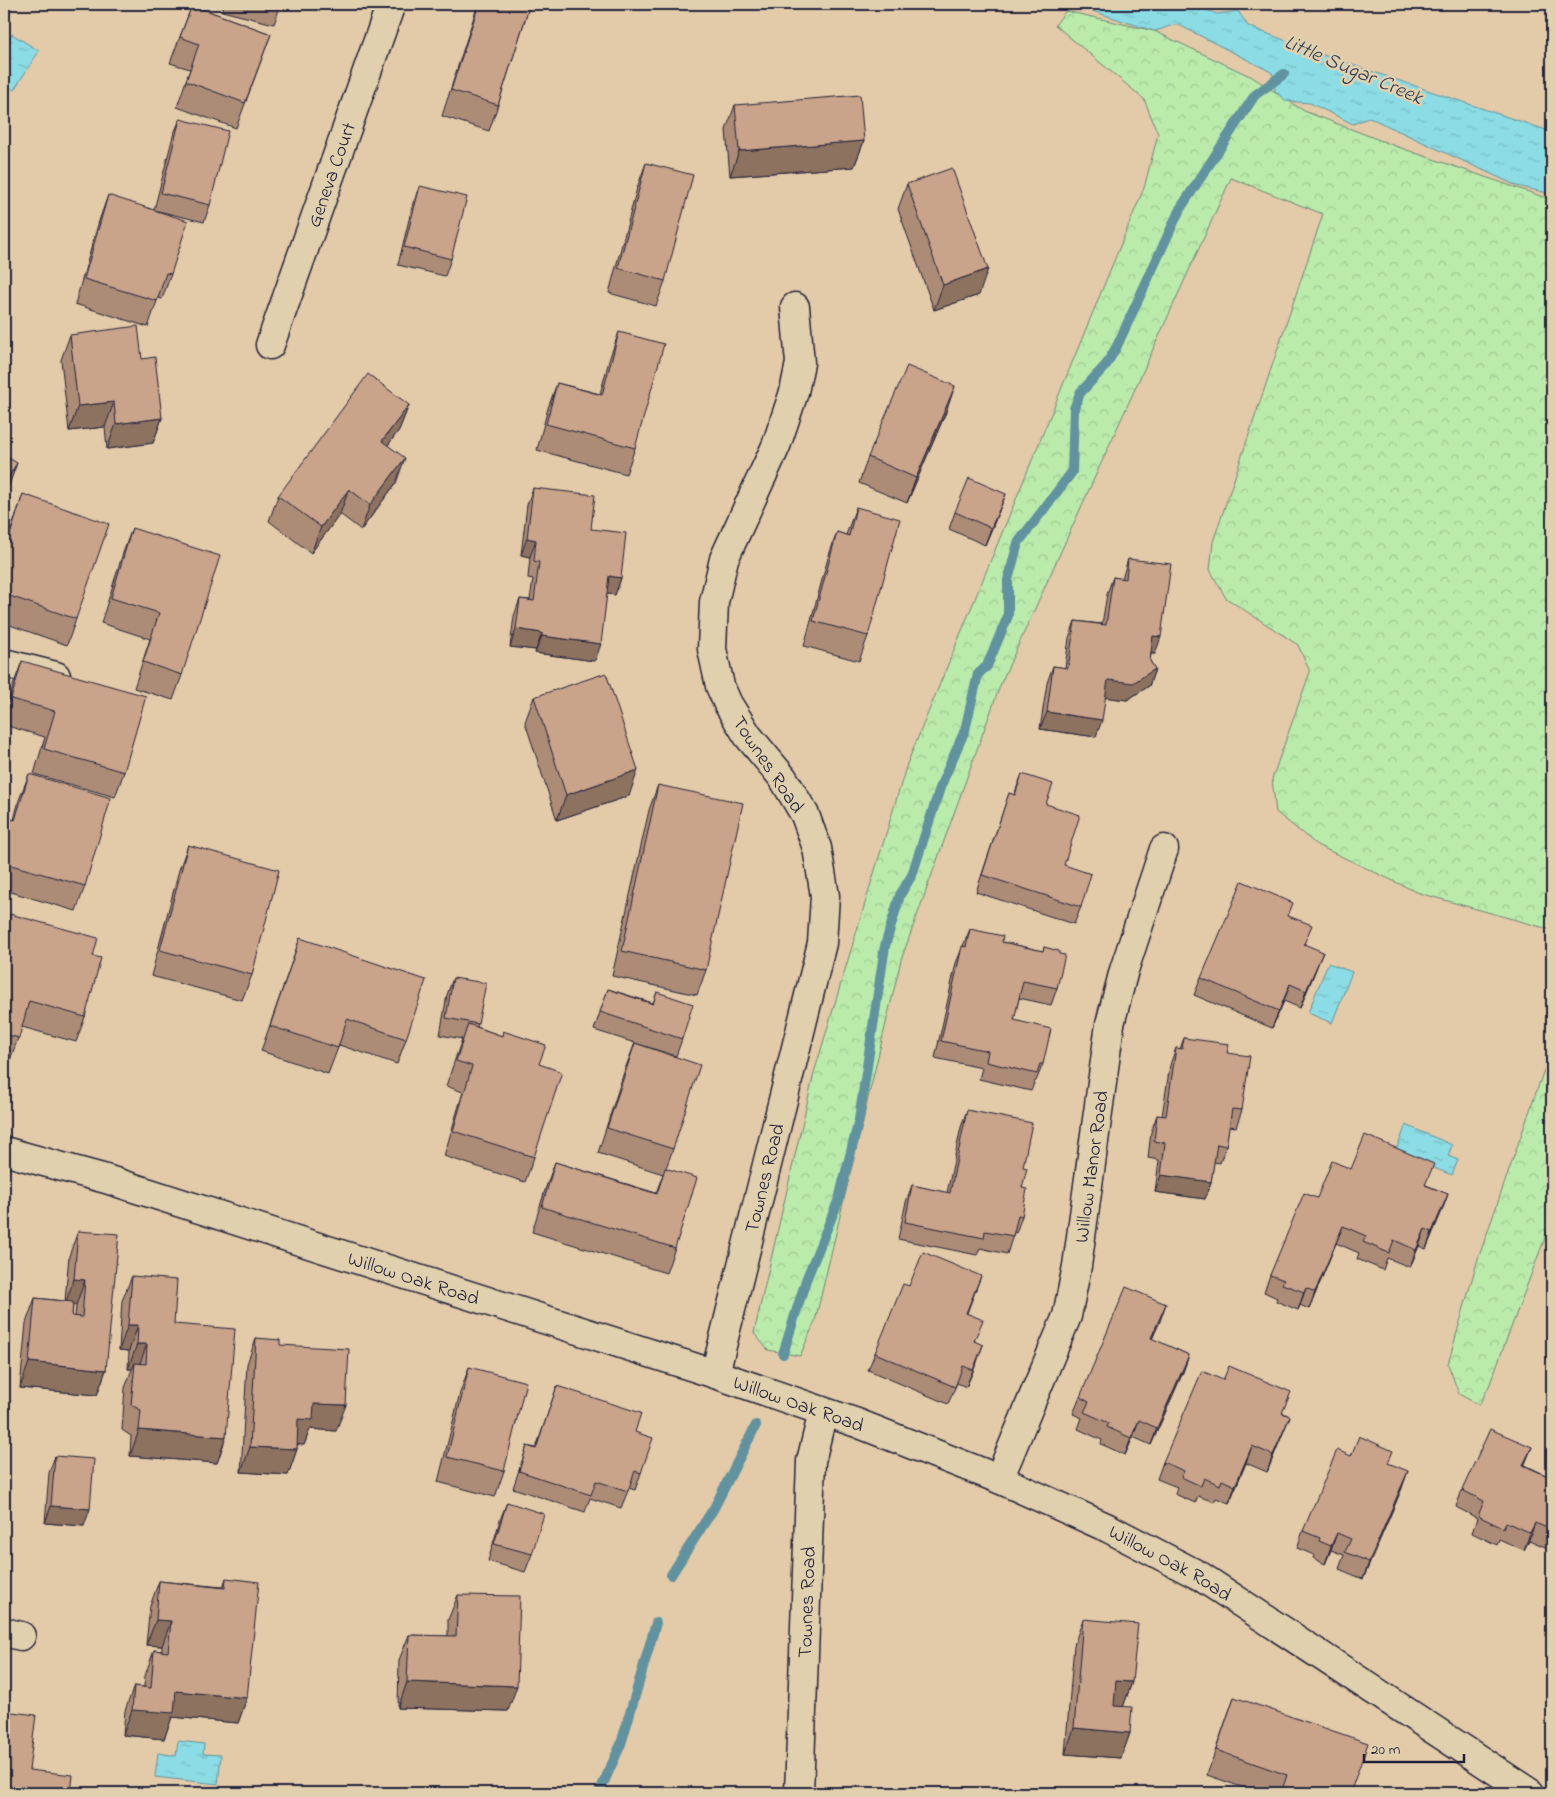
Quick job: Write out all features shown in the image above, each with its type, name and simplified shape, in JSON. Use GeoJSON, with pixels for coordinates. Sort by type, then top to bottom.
{"type":"FeatureCollection","features":[{"type":"Feature","properties":{"kind":"street","name":"Geneva Court"},"geometry":{"type":"LineString","coordinates":[[270,345],[391,4]]}},
{"type":"Feature","properties":{"kind":"street","name":"Townes Road"},"geometry":{"type":"LineString","coordinates":[[715,1374],[822,943],[824,920],[825,896],[817,848],[805,815],[783,778],[748,736],[728,704],[720,686],[712,649],[714,602],[724,560],[776,446],[794,392],[800,363],[795,307]]}},
{"type":"Feature","properties":{"kind":"street"},"geometry":{"type":"LineString","coordinates":[[4,663],[72,680]]}},
{"type":"Feature","properties":{"kind":"street","name":"Willow Manor Road"},"geometry":{"type":"LineString","coordinates":[[999,1479],[1067,1316],[1077,1266],[1110,1024],[1124,970],[1164,849]]}},
{"type":"Feature","properties":{"kind":"street","name":"Willow Oak Road"},"geometry":{"type":"LineString","coordinates":[[4,1151],[106,1179],[715,1374],[823,1412],[999,1479],[1108,1528],[1200,1576],[1530,1793]]}},
{"type":"Feature","properties":{"kind":"street","name":"Townes Road"},"geometry":{"type":"LineString","coordinates":[[799,1793],[811,1461],[823,1412]]}},
{"type":"Feature","properties":{"kind":"green space"},"geometry":{"type":"Polygon","coordinates":[[[1066,11],[1154,31],[1252,77],[1304,111],[1395,146],[1552,200],[1552,930],[1419,893],[1317,845],[1276,812],[1272,779],[1310,672],[1298,645],[1226,598],[1210,570],[1213,542],[1323,214],[1231,178],[1001,683],[901,960],[815,1321],[800,1356],[768,1350],[754,1333],[814,1073],[907,764],[1144,188],[1158,134],[1144,99],[1055,25],[1066,11]]]}},
{"type":"Feature","properties":{"kind":"green space"},"geometry":{"type":"Polygon","coordinates":[[[1552,1047],[1552,1219],[1489,1386],[1479,1405],[1459,1394],[1448,1364],[1477,1262],[1552,1047]]]}},
{"type":"Feature","properties":{"kind":"water","name":"Little Sugar Creek"},"geometry":{"type":"Polygon","coordinates":[[[1071,4],[1191,4],[1217,14],[1238,11],[1248,26],[1317,53],[1552,132],[1552,194],[1517,186],[1375,120],[1368,118],[1353,124],[1310,103],[1286,101],[1275,91],[1274,77],[1271,72],[1179,25],[1154,31],[1071,4]]]}},
{"type":"Feature","properties":{"kind":"water"},"geometry":{"type":"Polygon","coordinates":[[[12,34],[39,51],[14,90],[4,83],[4,48],[12,34]]]}},
{"type":"Feature","properties":{"kind":"water"},"geometry":{"type":"Polygon","coordinates":[[[1328,963],[1352,972],[1332,1023],[1308,1013],[1328,963]]]}},
{"type":"Feature","properties":{"kind":"water"},"geometry":{"type":"Polygon","coordinates":[[[1406,1125],[1452,1145],[1448,1156],[1458,1160],[1452,1175],[1395,1153],[1406,1125]]]}},
{"type":"Feature","properties":{"kind":"water"},"geometry":{"type":"Polygon","coordinates":[[[178,1741],[204,1744],[203,1754],[221,1755],[218,1784],[155,1777],[158,1753],[176,1756],[178,1741]]]}},
{"type":"Feature","properties":{"kind":"building"},"geometry":{"type":"Polygon","coordinates":[[[268,4],[281,4],[281,7],[268,4]]]}},
{"type":"Feature","properties":{"kind":"building"},"geometry":{"type":"Polygon","coordinates":[[[479,4],[530,4],[498,105],[451,90],[479,4]]]}},
{"type":"Feature","properties":{"kind":"building"},"geometry":{"type":"Polygon","coordinates":[[[192,5],[271,34],[245,103],[186,81],[199,44],[180,37],[192,5]]]}},
{"type":"Feature","properties":{"kind":"building"},"geometry":{"type":"Polygon","coordinates":[[[860,95],[864,141],[739,151],[735,105],[860,95]]]}},
{"type":"Feature","properties":{"kind":"building"},"geometry":{"type":"Polygon","coordinates":[[[180,119],[228,131],[210,205],[161,193],[180,119]]]}},
{"type":"Feature","properties":{"kind":"building"},"geometry":{"type":"Polygon","coordinates":[[[646,163],[693,175],[665,281],[618,268],[646,163]]]}},
{"type":"Feature","properties":{"kind":"building"},"geometry":{"type":"Polygon","coordinates":[[[952,168],[988,269],[943,285],[907,184],[952,168]]]}},
{"type":"Feature","properties":{"kind":"building"},"geometry":{"type":"Polygon","coordinates":[[[420,186],[467,197],[451,259],[404,247],[420,186]]]}},
{"type":"Feature","properties":{"kind":"building"},"geometry":{"type":"Polygon","coordinates":[[[108,195],[188,221],[171,274],[166,273],[157,301],[84,279],[108,195]]]}},
{"type":"Feature","properties":{"kind":"building"},"geometry":{"type":"Polygon","coordinates":[[[138,326],[142,359],[155,357],[162,418],[116,424],[114,402],[78,406],[70,335],[138,326]]]}},
{"type":"Feature","properties":{"kind":"building"},"geometry":{"type":"Polygon","coordinates":[[[619,332],[664,344],[635,448],[546,424],[557,383],[602,395],[619,332]]]}},
{"type":"Feature","properties":{"kind":"building"},"geometry":{"type":"Polygon","coordinates":[[[907,366],[955,386],[916,478],[868,457],[907,366]]]}},
{"type":"Feature","properties":{"kind":"building"},"geometry":{"type":"Polygon","coordinates":[[[368,374],[409,405],[382,441],[405,458],[370,505],[349,489],[321,527],[278,496],[368,374]]]}},
{"type":"Feature","properties":{"kind":"building"},"geometry":{"type":"Polygon","coordinates":[[[4,455],[17,463],[4,484],[4,455]]]}},
{"type":"Feature","properties":{"kind":"building"},"geometry":{"type":"Polygon","coordinates":[[[969,478],[1006,494],[991,528],[955,512],[969,478]]]}},
{"type":"Feature","properties":{"kind":"building"},"geometry":{"type":"Polygon","coordinates":[[[533,488],[595,495],[591,529],[626,533],[621,578],[609,576],[601,644],[542,636],[542,633],[516,629],[520,599],[534,601],[539,562],[534,561],[536,540],[527,538],[533,488]]]}},
{"type":"Feature","properties":{"kind":"building"},"geometry":{"type":"Polygon","coordinates":[[[23,494],[109,524],[76,619],[4,594],[4,554],[23,494]]]}},
{"type":"Feature","properties":{"kind":"building"},"geometry":{"type":"Polygon","coordinates":[[[856,507],[900,519],[868,636],[813,621],[837,532],[849,536],[856,507]]]}},
{"type":"Feature","properties":{"kind":"building"},"geometry":{"type":"Polygon","coordinates":[[[132,528],[220,556],[182,675],[143,662],[159,613],[111,598],[132,528]]]}},
{"type":"Feature","properties":{"kind":"building"},"geometry":{"type":"Polygon","coordinates":[[[1128,559],[1171,564],[1161,637],[1153,636],[1150,661],[1155,669],[1133,683],[1108,680],[1102,720],[1047,712],[1053,666],[1068,668],[1075,621],[1106,625],[1113,577],[1126,579],[1128,559]]]}},
{"type":"Feature","properties":{"kind":"building"},"geometry":{"type":"Polygon","coordinates":[[[22,661],[146,696],[124,772],[44,749],[55,711],[11,699],[22,661]]]}},
{"type":"Feature","properties":{"kind":"building"},"geometry":{"type":"Polygon","coordinates":[[[606,673],[638,770],[566,795],[534,697],[606,673]]]}},
{"type":"Feature","properties":{"kind":"building"},"geometry":{"type":"Polygon","coordinates":[[[29,774],[111,798],[85,886],[4,863],[4,817],[15,820],[29,774]]]}},
{"type":"Feature","properties":{"kind":"building"},"geometry":{"type":"Polygon","coordinates":[[[1022,774],[1053,784],[1046,804],[1080,815],[1064,865],[1091,874],[1081,907],[982,875],[1009,793],[1015,795],[1022,774]]]}},
{"type":"Feature","properties":{"kind":"building"},"geometry":{"type":"Polygon","coordinates":[[[658,785],[743,803],[706,970],[622,951],[658,785]]]}},
{"type":"Feature","properties":{"kind":"building"},"geometry":{"type":"Polygon","coordinates":[[[188,845],[279,870],[252,975],[160,950],[188,845]]]}},
{"type":"Feature","properties":{"kind":"building"},"geometry":{"type":"Polygon","coordinates":[[[1242,881],[1293,903],[1288,916],[1312,925],[1304,944],[1323,952],[1306,991],[1290,984],[1279,1011],[1201,978],[1242,881]]]}},
{"type":"Feature","properties":{"kind":"building"},"geometry":{"type":"Polygon","coordinates":[[[10,914],[98,938],[93,956],[101,958],[85,1017],[29,1001],[19,1038],[4,1034],[4,939],[10,914]]]}},
{"type":"Feature","properties":{"kind":"building"},"geometry":{"type":"Polygon","coordinates":[[[970,929],[1003,936],[1002,942],[1043,951],[1044,947],[1059,951],[1059,954],[1065,955],[1057,988],[1023,981],[1014,1020],[1051,1029],[1043,1064],[1040,1064],[1037,1074],[986,1062],[988,1051],[941,1041],[962,946],[966,947],[970,929]]]}},
{"type":"Feature","properties":{"kind":"building"},"geometry":{"type":"Polygon","coordinates":[[[300,938],[426,980],[406,1039],[347,1019],[338,1048],[270,1026],[300,938]]]}},
{"type":"Feature","properties":{"kind":"building"},"geometry":{"type":"Polygon","coordinates":[[[453,978],[486,983],[478,1024],[446,1018],[453,978]]]}},
{"type":"Feature","properties":{"kind":"building"},"geometry":{"type":"Polygon","coordinates":[[[608,989],[653,1004],[657,992],[693,1004],[682,1039],[600,1012],[608,989]]]}},
{"type":"Feature","properties":{"kind":"building"},"geometry":{"type":"Polygon","coordinates":[[[468,1024],[502,1036],[503,1031],[546,1045],[539,1064],[562,1072],[534,1157],[453,1131],[472,1066],[456,1061],[468,1024]]]}},
{"type":"Feature","properties":{"kind":"building"},"geometry":{"type":"Polygon","coordinates":[[[1184,1038],[1229,1044],[1227,1053],[1250,1056],[1242,1110],[1232,1109],[1226,1146],[1217,1144],[1211,1182],[1161,1175],[1165,1143],[1154,1141],[1157,1115],[1166,1116],[1176,1048],[1182,1049],[1184,1038]]]}},
{"type":"Feature","properties":{"kind":"building"},"geometry":{"type":"Polygon","coordinates":[[[635,1043],[700,1065],[673,1149],[607,1128],[635,1043]]]}},
{"type":"Feature","properties":{"kind":"building"},"geometry":{"type":"Polygon","coordinates":[[[967,1110],[1032,1123],[1023,1167],[1027,1168],[1022,1188],[1027,1189],[1022,1216],[1018,1215],[1013,1236],[985,1231],[984,1238],[905,1222],[912,1185],[950,1193],[967,1110]]]}},
{"type":"Feature","properties":{"kind":"building"},"geometry":{"type":"Polygon","coordinates":[[[1365,1135],[1434,1164],[1425,1185],[1448,1194],[1432,1232],[1425,1229],[1416,1250],[1394,1240],[1389,1253],[1363,1242],[1366,1236],[1343,1226],[1315,1292],[1306,1288],[1304,1292],[1282,1284],[1284,1280],[1270,1275],[1304,1193],[1317,1198],[1332,1161],[1351,1169],[1365,1135]]]}},
{"type":"Feature","properties":{"kind":"building"},"geometry":{"type":"Polygon","coordinates":[[[555,1162],[657,1194],[665,1168],[697,1178],[675,1248],[542,1207],[555,1162]]]}},
{"type":"Feature","properties":{"kind":"building"},"geometry":{"type":"Polygon","coordinates":[[[78,1231],[119,1234],[106,1370],[29,1362],[35,1298],[73,1302],[72,1316],[82,1317],[85,1280],[74,1279],[78,1231]]]}},
{"type":"Feature","properties":{"kind":"building"},"geometry":{"type":"Polygon","coordinates":[[[923,1252],[981,1276],[966,1313],[983,1320],[974,1341],[983,1345],[973,1370],[963,1366],[955,1387],[875,1353],[903,1284],[909,1286],[923,1252]]]}},
{"type":"Feature","properties":{"kind":"building"},"geometry":{"type":"Polygon","coordinates":[[[132,1276],[177,1280],[174,1324],[235,1329],[226,1437],[139,1430],[141,1410],[131,1405],[135,1363],[146,1364],[147,1344],[137,1344],[138,1325],[128,1325],[132,1276]]]}},
{"type":"Feature","properties":{"kind":"building"},"geometry":{"type":"Polygon","coordinates":[[[1126,1287],[1166,1304],[1151,1338],[1189,1355],[1157,1428],[1139,1420],[1131,1438],[1107,1427],[1109,1423],[1084,1412],[1089,1402],[1080,1397],[1126,1287]]]}},
{"type":"Feature","properties":{"kind":"building"},"geometry":{"type":"Polygon","coordinates":[[[256,1338],[280,1340],[280,1345],[349,1349],[346,1405],[314,1404],[313,1420],[298,1419],[297,1449],[250,1447],[256,1338]]]}},
{"type":"Feature","properties":{"kind":"building"},"geometry":{"type":"Polygon","coordinates":[[[1229,1366],[1291,1392],[1282,1413],[1290,1416],[1273,1455],[1252,1446],[1235,1486],[1222,1480],[1220,1485],[1204,1478],[1201,1486],[1181,1477],[1184,1471],[1163,1462],[1202,1371],[1223,1380],[1229,1366]]]}},
{"type":"Feature","properties":{"kind":"building"},"geometry":{"type":"Polygon","coordinates":[[[469,1367],[526,1382],[504,1471],[447,1457],[469,1367]]]}},
{"type":"Feature","properties":{"kind":"building"},"geometry":{"type":"Polygon","coordinates":[[[557,1386],[641,1413],[635,1432],[653,1438],[641,1473],[635,1471],[628,1491],[596,1481],[591,1495],[519,1471],[527,1446],[536,1449],[557,1386]]]}},
{"type":"Feature","properties":{"kind":"building"},"geometry":{"type":"Polygon","coordinates":[[[1490,1429],[1532,1447],[1523,1465],[1552,1478],[1552,1530],[1535,1523],[1530,1533],[1506,1522],[1503,1528],[1478,1516],[1484,1501],[1462,1490],[1490,1429]]]}},
{"type":"Feature","properties":{"kind":"building"},"geometry":{"type":"Polygon","coordinates":[[[1359,1436],[1393,1451],[1388,1463],[1408,1471],[1369,1562],[1345,1552],[1351,1539],[1337,1533],[1331,1546],[1319,1541],[1320,1538],[1303,1531],[1337,1450],[1351,1456],[1359,1436]]]}},
{"type":"Feature","properties":{"kind":"building"},"geometry":{"type":"Polygon","coordinates":[[[55,1456],[94,1459],[90,1509],[51,1506],[55,1456]]]}},
{"type":"Feature","properties":{"kind":"building"},"geometry":{"type":"Polygon","coordinates":[[[507,1502],[544,1514],[532,1554],[494,1544],[507,1502]]]}},
{"type":"Feature","properties":{"kind":"building"},"geometry":{"type":"Polygon","coordinates":[[[226,1578],[259,1582],[247,1698],[176,1691],[174,1713],[132,1710],[134,1686],[151,1688],[154,1650],[168,1652],[171,1621],[156,1620],[159,1581],[225,1588],[226,1578]]]}},
{"type":"Feature","properties":{"kind":"building"},"geometry":{"type":"Polygon","coordinates":[[[458,1595],[520,1596],[517,1686],[407,1682],[409,1635],[456,1636],[458,1595]]]}},
{"type":"Feature","properties":{"kind":"building"},"geometry":{"type":"Polygon","coordinates":[[[1083,1619],[1138,1624],[1132,1682],[1116,1681],[1114,1706],[1132,1707],[1130,1733],[1074,1728],[1083,1619]]]}},
{"type":"Feature","properties":{"kind":"building"},"geometry":{"type":"Polygon","coordinates":[[[1234,1697],[1368,1743],[1350,1793],[1281,1793],[1287,1775],[1216,1750],[1234,1697]]]}},
{"type":"Feature","properties":{"kind":"building"},"geometry":{"type":"Polygon","coordinates":[[[4,1711],[36,1715],[29,1770],[73,1775],[71,1793],[4,1793],[4,1711]]]}},
{"type":"Feature","properties":{"kind":"waterway"},"geometry":{"type":"LineString","coordinates":[[783,1354],[806,1280],[839,1199],[859,1120],[885,946],[900,895],[912,875],[941,785],[965,730],[978,674],[987,666],[1008,616],[1008,580],[1018,543],[1072,472],[1074,409],[1080,393],[1106,365],[1117,346],[1180,209],[1255,95],[1284,74]]}},
{"type":"Feature","properties":{"kind":"waterway"},"geometry":{"type":"LineString","coordinates":[[671,1575],[714,1508],[756,1425]]}},
{"type":"Feature","properties":{"kind":"waterway"},"geometry":{"type":"LineString","coordinates":[[599,1793],[621,1744],[656,1623]]}}]}
